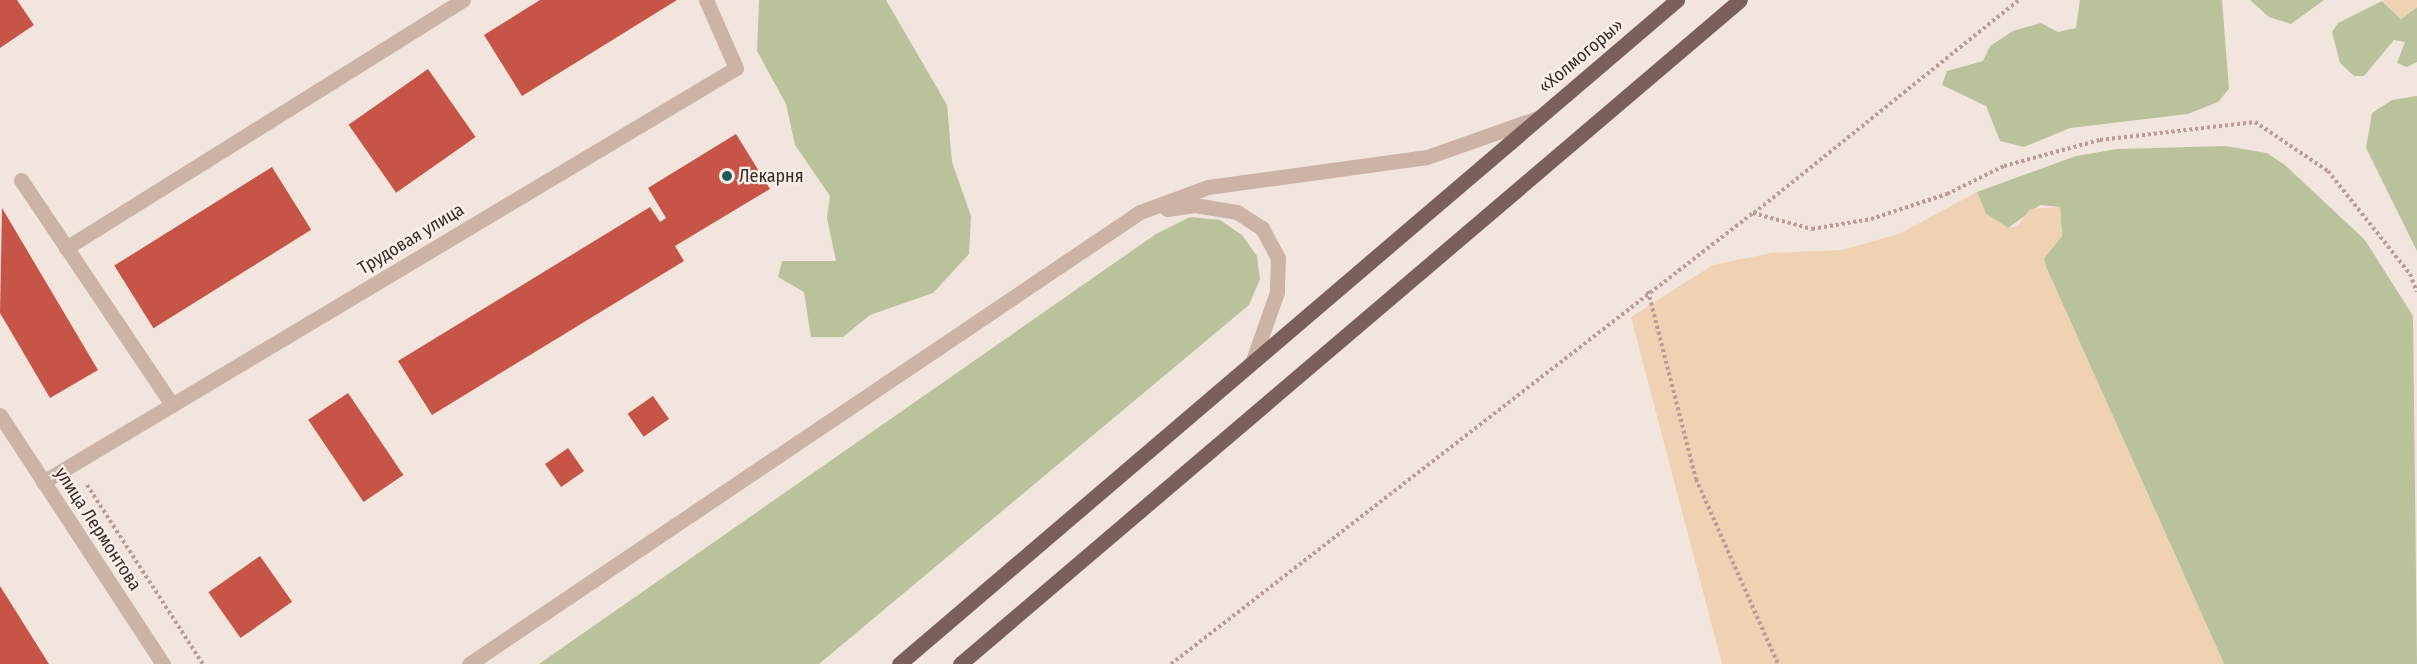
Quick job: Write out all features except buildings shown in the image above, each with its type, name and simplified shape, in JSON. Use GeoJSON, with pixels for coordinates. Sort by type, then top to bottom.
{"type":"FeatureCollection","features":[{"type":"Feature","properties":{"kind":"main road","name":"«Холмогоры»"},"geometry":{"type":"LineString","coordinates":[[899,664],[1677,0]]}},
{"type":"Feature","properties":{"kind":"main road"},"geometry":{"type":"LineString","coordinates":[[960,664],[1740,0]]}},
{"type":"Feature","properties":{"kind":"street"},"geometry":{"type":"LineString","coordinates":[[66,248],[463,0]]}},
{"type":"Feature","properties":{"kind":"street","name":"Трудовая улица"},"geometry":{"type":"LineString","coordinates":[[43,482],[736,68],[706,0]]}},
{"type":"Feature","properties":{"kind":"street"},"geometry":{"type":"LineString","coordinates":[[469,664],[1140,212],[1208,187],[1427,157],[1538,118]]}},
{"type":"Feature","properties":{"kind":"street"},"geometry":{"type":"LineString","coordinates":[[21,180],[172,405]]}},
{"type":"Feature","properties":{"kind":"street"},"geometry":{"type":"LineString","coordinates":[[1140,212],[1195,205],[1237,212],[1262,228],[1278,258],[1277,292],[1253,360]]}},
{"type":"Feature","properties":{"kind":"street","name":"улица Лермонтова"},"geometry":{"type":"LineString","coordinates":[[0,416],[163,664]]}},
{"type":"Feature","properties":{"kind":"path"},"geometry":{"type":"LineString","coordinates":[[1171,664],[1648,291],[1754,213],[2019,0]]}},
{"type":"Feature","properties":{"kind":"path"},"geometry":{"type":"LineString","coordinates":[[1754,213],[1812,229],[1871,219],[1947,194],[2004,166],[2100,140],[2255,122],[2328,171],[2410,274],[2417,292]]}},
{"type":"Feature","properties":{"kind":"path"},"geometry":{"type":"LineString","coordinates":[[1648,291],[1696,479],[1778,664]]}},
{"type":"Feature","properties":{"kind":"path"},"geometry":{"type":"LineString","coordinates":[[73,464],[203,664]]}},
{"type":"Feature","properties":{"kind":"green space"},"geometry":{"type":"Polygon","coordinates":[[[759,0],[886,0],[947,105],[952,162],[971,216],[969,254],[933,293],[870,315],[843,337],[811,337],[804,292],[778,277],[782,261],[836,261],[827,218],[830,196],[795,145],[786,104],[757,51],[759,0]]]}},
{"type":"Feature","properties":{"kind":"green space"},"geometry":{"type":"Polygon","coordinates":[[[2080,0],[2222,0],[2229,89],[2218,102],[2188,114],[2070,128],[2024,147],[2000,141],[1986,106],[1942,85],[1947,71],[1983,61],[1990,46],[2013,31],[2041,23],[2058,32],[2076,28],[2080,0]]]}},
{"type":"Feature","properties":{"kind":"green space"},"geometry":{"type":"Polygon","coordinates":[[[2250,0],[2324,0],[2291,24],[2269,17],[2250,0]]]}},
{"type":"Feature","properties":{"kind":"green space"},"geometry":{"type":"Polygon","coordinates":[[[2382,1],[2401,19],[2417,7],[2417,62],[2407,67],[2397,63],[2405,42],[2394,40],[2364,76],[2354,76],[2340,63],[2332,32],[2338,23],[2382,1]]]}},
{"type":"Feature","properties":{"kind":"green space"},"geometry":{"type":"Polygon","coordinates":[[[2417,96],[2417,251],[2366,148],[2372,113],[2392,100],[2417,96]]]}},
{"type":"Feature","properties":{"kind":"green space"},"geometry":{"type":"Polygon","coordinates":[[[2225,146],[2267,153],[2285,165],[2365,240],[2413,316],[2417,664],[2224,664],[2046,267],[2044,258],[2062,236],[2060,207],[2040,205],[2008,228],[1986,214],[1977,192],[2076,156],[2117,149],[2225,146]]]}},
{"type":"Feature","properties":{"kind":"green space"},"geometry":{"type":"Polygon","coordinates":[[[1190,217],[1220,220],[1242,235],[1257,256],[1260,279],[1249,305],[819,664],[539,664],[1156,234],[1190,217]]]}},
{"type":"Feature","properties":{"kind":"sand"},"geometry":{"type":"Polygon","coordinates":[[[2382,0],[2417,0],[2417,7],[2401,19],[2382,0]]]}},
{"type":"Feature","properties":{"kind":"sand"},"geometry":{"type":"Polygon","coordinates":[[[1977,192],[1986,214],[2008,228],[2018,226],[2030,209],[2060,207],[2062,236],[2044,258],[2046,267],[2224,664],[1722,664],[1631,317],[1713,265],[1771,253],[1842,250],[1899,234],[1977,192]]]}},
{"type":"Feature","properties":{"kind":"place","name":"Лекарня"},"geometry":{"type":"Point","coordinates":[727,176]}}]}
